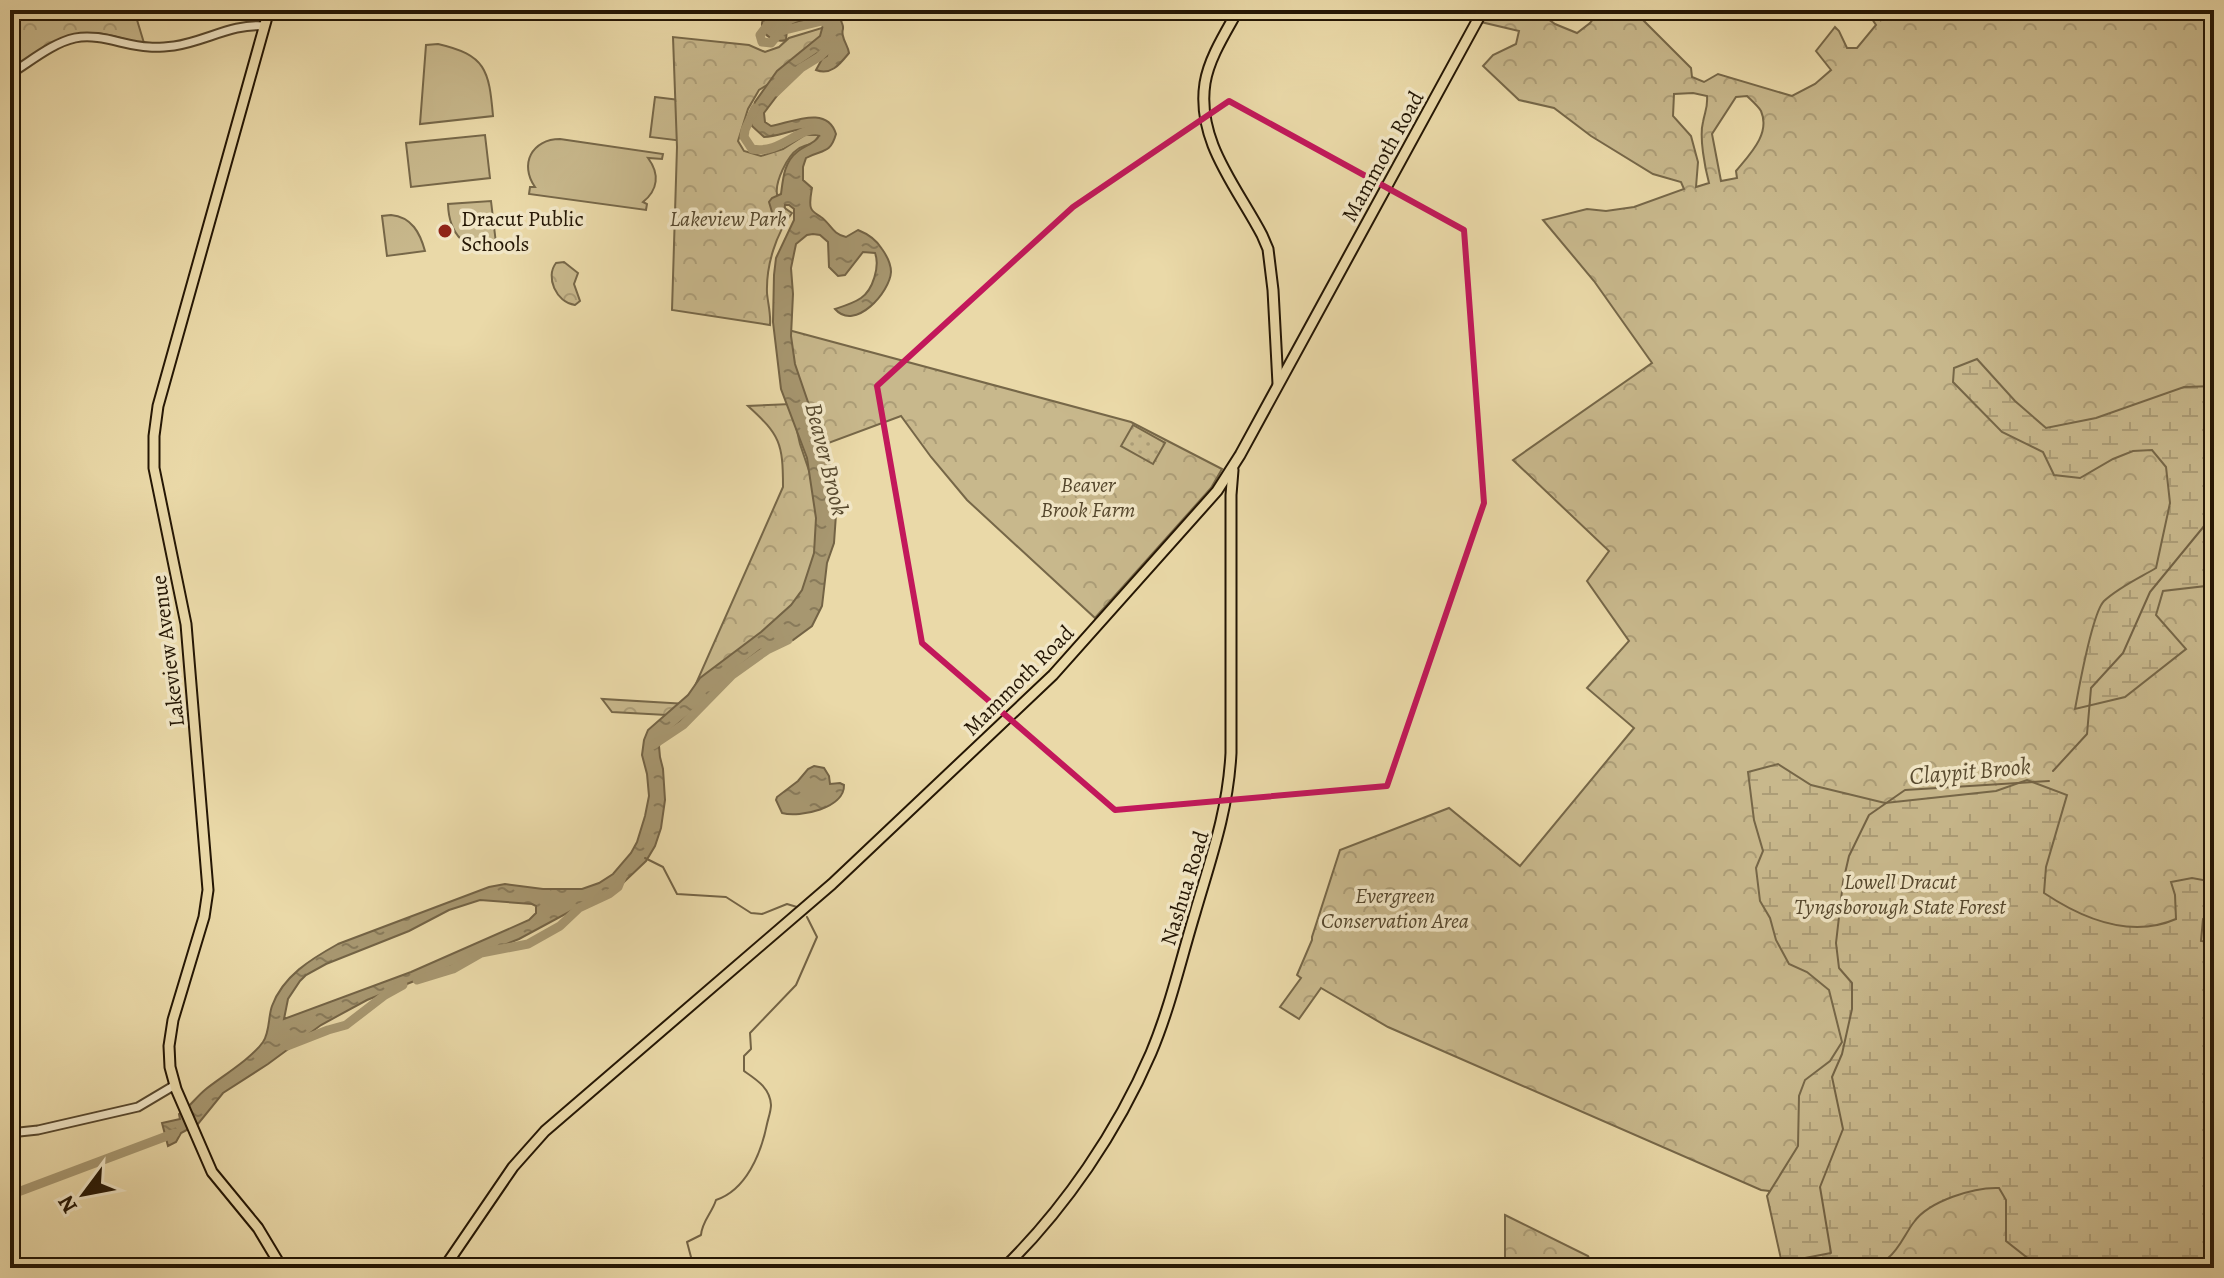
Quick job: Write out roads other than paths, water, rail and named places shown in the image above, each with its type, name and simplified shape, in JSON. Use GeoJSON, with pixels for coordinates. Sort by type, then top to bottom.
{"type":"FeatureCollection","features":[{"type":"Feature","properties":{"kind":"main road","name":"Lakeview Avenue"},"geometry":{"type":"LineString","coordinates":[[269,10],[161,394],[154,430],[154,460],[185,613],[208,890],[204,917],[171,1027],[169,1056],[175,1085],[215,1178],[258,1228],[282,1268]]}},
{"type":"Feature","properties":{"kind":"main road"},"geometry":{"type":"LineString","coordinates":[[1238,10],[1212,61],[1205,81],[1204,104],[1209,137],[1268,249],[1278,385]]}},
{"type":"Feature","properties":{"kind":"main road","name":"Mammoth Road"},"geometry":{"type":"LineString","coordinates":[[444,1268],[513,1167],[545,1131],[814,900],[1053,675],[1217,491],[1234,467],[1483,10]]}},
{"type":"Feature","properties":{"kind":"main road"},"geometry":{"type":"LineString","coordinates":[[1277,359],[1283,361],[1294,356]]}},
{"type":"Feature","properties":{"kind":"main road","name":"Nashua Road"},"geometry":{"type":"LineString","coordinates":[[1004,1268],[1035,1236],[1105,1142],[1138,1080],[1159,1031],[1217,840],[1230,781],[1231,495],[1234,467]]}},
{"type":"Feature","properties":{"kind":"street"},"geometry":{"type":"LineString","coordinates":[[10,74],[76,38],[96,38],[148,47],[175,46],[240,27],[264,26]]}},
{"type":"Feature","properties":{"kind":"street"},"geometry":{"type":"LineString","coordinates":[[10,1133],[38,1130],[138,1107],[175,1085]]}},
{"type":"Feature","properties":{"kind":"water"},"geometry":{"type":"Polygon","coordinates":[[[767,10],[780,10],[785,16],[825,10],[838,16],[842,23],[849,53],[835,68],[826,71],[816,70],[828,50],[822,50],[801,64],[764,113],[765,122],[771,126],[817,118],[832,125],[836,134],[831,145],[806,158],[803,167],[803,180],[812,188],[811,208],[841,236],[846,237],[858,230],[872,237],[886,254],[891,269],[885,289],[870,307],[852,316],[843,315],[835,309],[861,298],[872,284],[877,264],[875,253],[863,252],[845,275],[838,276],[829,267],[828,242],[820,235],[807,235],[796,244],[791,268],[791,336],[795,364],[835,481],[837,500],[834,543],[827,563],[822,606],[812,626],[793,640],[760,650],[662,737],[659,746],[665,800],[661,828],[646,861],[623,883],[519,939],[367,1000],[321,1025],[223,1093],[198,1124],[181,1133],[176,1142],[168,1146],[162,1123],[180,1119],[179,1114],[202,1092],[258,1048],[267,1034],[277,995],[299,969],[318,956],[338,944],[489,887],[505,884],[543,889],[582,889],[613,874],[631,853],[645,816],[649,796],[642,755],[648,730],[688,695],[700,678],[791,605],[802,590],[814,553],[816,518],[807,458],[781,389],[773,322],[776,258],[794,220],[794,209],[785,205],[780,224],[774,219],[769,202],[781,194],[789,161],[815,141],[821,131],[800,130],[764,137],[752,126],[750,117],[755,102],[777,71],[820,36],[823,25],[816,21],[797,22],[787,30],[786,40],[770,38],[762,28],[767,10]],[[480,900],[449,910],[409,931],[326,964],[300,981],[288,999],[284,1019],[411,972],[529,920],[536,913],[536,906],[480,900]]]}},
{"type":"Feature","properties":{"kind":"water"},"geometry":{"type":"Polygon","coordinates":[[[814,766],[824,768],[830,784],[844,785],[842,793],[837,800],[820,810],[782,813],[777,797],[814,766]]]}},
{"type":"Feature","properties":{"kind":"waterway","name":"Beaver Brook"},"geometry":{"type":"LineString","coordinates":[[779,10],[760,35],[762,42],[771,43],[781,31],[822,21],[828,24]]}},
{"type":"Feature","properties":{"kind":"waterway","name":"Beaver Brook"},"geometry":{"type":"LineString","coordinates":[[776,92],[835,42]]}},
{"type":"Feature","properties":{"kind":"waterway","name":"Beaver Brook"},"geometry":{"type":"LineString","coordinates":[[755,108],[744,137],[752,149],[773,147],[808,131],[825,132],[825,137]]}},
{"type":"Feature","properties":{"kind":"waterway","name":"Claypit Brook"},"geometry":{"type":"LineString","coordinates":[[2053,771],[2087,734],[2091,688],[2123,653],[2150,592],[2214,514]]}},
{"type":"Feature","properties":{"kind":"waterway","name":"Beaver Brook"},"geometry":{"type":"LineString","coordinates":[[653,745],[683,725],[732,675],[767,650],[788,640]]}},
{"type":"Feature","properties":{"kind":"waterway","name":"Claypit Brook"},"geometry":{"type":"LineString","coordinates":[[1801,1268],[1805,1258],[1831,1253],[1820,1187],[1843,1129],[1832,1077],[1842,1054],[1852,1009],[1852,983],[1839,968],[1836,943],[1849,856],[1869,815],[1905,790],[2049,781]]}},
{"type":"Feature","properties":{"kind":"waterway"},"geometry":{"type":"LineString","coordinates":[[645,858],[663,867],[677,894],[726,897],[751,913],[762,914],[787,904],[797,907]]}},
{"type":"Feature","properties":{"kind":"waterway","name":"Beaver Brook"},"geometry":{"type":"LineString","coordinates":[[417,980],[453,969],[481,953],[528,944],[560,926],[579,908],[609,894],[618,887],[622,877]]}},
{"type":"Feature","properties":{"kind":"waterway"},"geometry":{"type":"LineString","coordinates":[[686,1268],[691,1257],[687,1242],[701,1235],[716,1200],[727,1195],[744,1179],[761,1147],[771,1110],[770,1099],[762,1085],[744,1071],[744,1056],[751,1049],[750,1033],[796,985],[817,937],[807,917]]}},
{"type":"Feature","properties":{"kind":"waterway","name":"Beaver Brook"},"geometry":{"type":"LineString","coordinates":[[287,1046],[346,1025],[403,985]]}},
{"type":"Feature","properties":{"kind":"waterway","name":"Beaver Brook"},"geometry":{"type":"LineString","coordinates":[[10,1195],[175,1133]]}},
{"type":"Feature","properties":{"kind":"place","name":"Dracut Public Schools"},"geometry":{"type":"Point","coordinates":[445,231]}},
{"type":"Feature","properties":{"kind":"park label","name":"Lakeview Park"},"geometry":{"type":"Point","coordinates":[728,218]}},
{"type":"Feature","properties":{"kind":"park label","name":"Beaver Brook Farm"},"geometry":{"type":"Point","coordinates":[1088,496]}},
{"type":"Feature","properties":{"kind":"park label","name":"Lowell Dracut Tyngsborough State Forest"},"geometry":{"type":"Point","coordinates":[1900,894]}},
{"type":"Feature","properties":{"kind":"park label","name":"Evergreen Conservation Area"},"geometry":{"type":"Point","coordinates":[1395,908]}}]}
